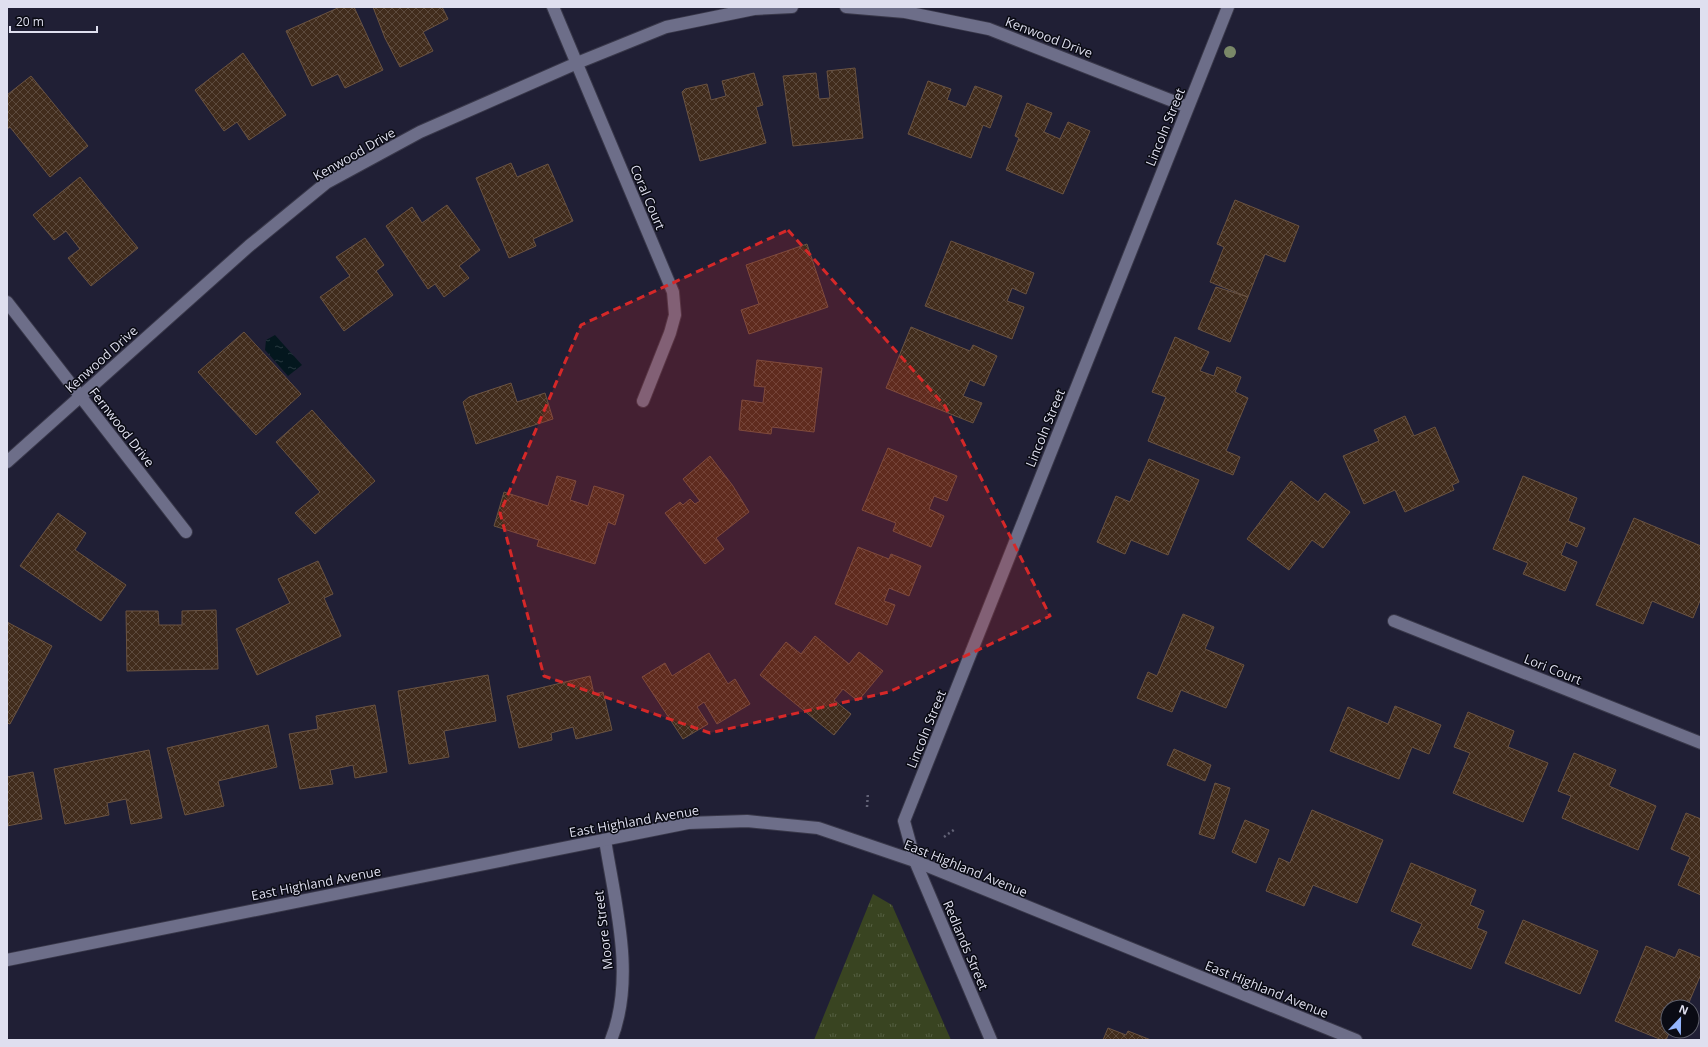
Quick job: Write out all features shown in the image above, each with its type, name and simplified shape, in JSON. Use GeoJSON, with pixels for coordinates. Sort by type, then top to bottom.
{"type":"FeatureCollection","features":[{"type":"Feature","properties":{"kind":"street","name":"Coral Court"},"geometry":{"type":"LineString","coordinates":[[553,7],[673,292],[675,315],[670,333],[642,401]]}},
{"type":"Feature","properties":{"kind":"street","name":"Kenwood Drive"},"geometry":{"type":"LineString","coordinates":[[7,462],[249,246],[326,184],[420,132],[576,63],[666,27],[754,9],[792,7]]}},
{"type":"Feature","properties":{"kind":"street","name":"Kenwood Drive"},"geometry":{"type":"LineString","coordinates":[[846,7],[905,12],[989,29],[1188,107]]}},
{"type":"Feature","properties":{"kind":"street","name":"Lincoln Street"},"geometry":{"type":"LineString","coordinates":[[914,861],[904,822],[1228,7]]}},
{"type":"Feature","properties":{"kind":"street","name":"Fernwood Drive"},"geometry":{"type":"LineString","coordinates":[[7,302],[186,532]]}},
{"type":"Feature","properties":{"kind":"street","name":"Lori Court"},"geometry":{"type":"LineString","coordinates":[[1394,621],[1701,743]]}},
{"type":"Feature","properties":{"kind":"street","name":"East Highland Avenue"},"geometry":{"type":"LineString","coordinates":[[7,960],[688,823],[747,821],[818,828],[914,861],[1356,1040]]}},
{"type":"Feature","properties":{"kind":"street","name":"Moore Street"},"geometry":{"type":"LineString","coordinates":[[605,840],[624,959],[619,1013],[611,1040]]}},
{"type":"Feature","properties":{"kind":"street","name":"Redlands Street"},"geometry":{"type":"LineString","coordinates":[[914,861],[991,1040]]}},
{"type":"Feature","properties":{"kind":"path"},"geometry":{"type":"LineString","coordinates":[[867,807],[868,792]]}},
{"type":"Feature","properties":{"kind":"path"},"geometry":{"type":"LineString","coordinates":[[944,837],[955,829]]}},
{"type":"Feature","properties":{"kind":"highlighted area"},"geometry":{"type":"Polygon","coordinates":[[[788,230],[945,406],[1050,616],[889,692],[710,733],[544,676],[500,513],[581,325],[788,230]]]}},
{"type":"Feature","properties":{"kind":"green space"},"geometry":{"type":"Polygon","coordinates":[[[873,894],[892,905],[951,1040],[814,1040],[873,894]]]}},
{"type":"Feature","properties":{"kind":"water"},"geometry":{"type":"Polygon","coordinates":[[[275,335],[302,365],[288,376],[265,350],[266,340],[275,335]]]}},
{"type":"Feature","properties":{"kind":"building"},"geometry":{"type":"Polygon","coordinates":[[[340,7],[354,7],[383,70],[345,88],[338,74],[312,86],[286,31],[340,7]]]}},
{"type":"Feature","properties":{"kind":"building"},"geometry":{"type":"Polygon","coordinates":[[[373,7],[442,7],[448,19],[423,32],[433,51],[400,67],[385,38],[373,7]]]}},
{"type":"Feature","properties":{"kind":"building"},"geometry":{"type":"Polygon","coordinates":[[[243,53],[286,115],[249,140],[237,122],[224,131],[195,90],[243,53]]]}},
{"type":"Feature","properties":{"kind":"building"},"geometry":{"type":"Polygon","coordinates":[[[855,68],[863,138],[793,146],[783,76],[816,73],[819,99],[830,98],[827,71],[855,68]]]}},
{"type":"Feature","properties":{"kind":"building"},"geometry":{"type":"Polygon","coordinates":[[[754,73],[763,105],[756,107],[766,143],[700,161],[682,92],[685,89],[707,84],[711,100],[726,96],[722,81],[754,73]]]}},
{"type":"Feature","properties":{"kind":"building"},"geometry":{"type":"Polygon","coordinates":[[[31,76],[88,146],[50,177],[10,127],[7,129],[7,95],[31,76]]]}},
{"type":"Feature","properties":{"kind":"building"},"geometry":{"type":"Polygon","coordinates":[[[928,81],[951,89],[947,100],[966,107],[975,86],[1002,96],[990,128],[983,125],[971,158],[908,134],[928,81]]]}},
{"type":"Feature","properties":{"kind":"building"},"geometry":{"type":"Polygon","coordinates":[[[1027,103],[1052,113],[1044,132],[1060,139],[1068,122],[1090,131],[1063,194],[1006,170],[1019,138],[1015,136],[1027,103]]]}},
{"type":"Feature","properties":{"kind":"building"},"geometry":{"type":"Polygon","coordinates":[[[511,163],[517,177],[548,164],[573,221],[533,239],[536,246],[509,258],[476,178],[511,163]]]}},
{"type":"Feature","properties":{"kind":"building"},"geometry":{"type":"Polygon","coordinates":[[[80,177],[138,248],[91,286],[68,258],[80,249],[66,231],[54,240],[33,215],[80,177]]]}},
{"type":"Feature","properties":{"kind":"building"},"geometry":{"type":"Polygon","coordinates":[[[1235,200],[1299,226],[1285,262],[1265,254],[1248,297],[1210,282],[1224,247],[1217,244],[1235,200]]]}},
{"type":"Feature","properties":{"kind":"building"},"geometry":{"type":"Polygon","coordinates":[[[447,205],[480,250],[459,266],[469,278],[444,297],[435,284],[428,289],[386,226],[412,207],[422,223],[447,205]]]}},
{"type":"Feature","properties":{"kind":"building"},"geometry":{"type":"Polygon","coordinates":[[[365,238],[384,265],[376,271],[393,295],[344,331],[320,297],[350,276],[336,257],[365,238]]]}},
{"type":"Feature","properties":{"kind":"building"},"geometry":{"type":"Polygon","coordinates":[[[951,241],[1034,273],[1026,294],[1012,288],[1007,301],[1024,307],[1012,339],[925,306],[951,241]]]}},
{"type":"Feature","properties":{"kind":"building"},"geometry":{"type":"Polygon","coordinates":[[[807,244],[828,307],[749,334],[741,310],[759,304],[746,265],[807,244]]]}},
{"type":"Feature","properties":{"kind":"building"},"geometry":{"type":"Polygon","coordinates":[[[1216,287],[1248,297],[1230,342],[1198,329],[1216,287]]]}},
{"type":"Feature","properties":{"kind":"building"},"geometry":{"type":"Polygon","coordinates":[[[911,327],[970,351],[973,345],[997,356],[984,386],[970,380],[963,396],[982,403],[973,423],[886,388],[911,327]]]}},
{"type":"Feature","properties":{"kind":"building"},"geometry":{"type":"Polygon","coordinates":[[[244,332],[301,394],[256,435],[198,372],[244,332]]]}},
{"type":"Feature","properties":{"kind":"building"},"geometry":{"type":"Polygon","coordinates":[[[1175,337],[1209,352],[1200,371],[1214,376],[1217,367],[1241,377],[1235,392],[1248,398],[1226,451],[1240,457],[1233,475],[1148,441],[1166,397],[1152,392],[1175,337]]]}},
{"type":"Feature","properties":{"kind":"building"},"geometry":{"type":"Polygon","coordinates":[[[757,360],[822,368],[814,432],[772,427],[771,434],[739,430],[742,400],[763,403],[765,387],[754,386],[757,360]]]}},
{"type":"Feature","properties":{"kind":"building"},"geometry":{"type":"Polygon","coordinates":[[[511,383],[517,402],[545,393],[553,419],[476,444],[463,402],[469,397],[511,383]]]}},
{"type":"Feature","properties":{"kind":"building"},"geometry":{"type":"Polygon","coordinates":[[[312,410],[375,481],[315,534],[295,513],[320,492],[276,442],[312,410]]]}},
{"type":"Feature","properties":{"kind":"building"},"geometry":{"type":"Polygon","coordinates":[[[1405,416],[1414,436],[1435,427],[1459,482],[1452,485],[1454,490],[1405,512],[1395,490],[1364,504],[1343,456],[1379,441],[1374,430],[1405,416]]]}},
{"type":"Feature","properties":{"kind":"building"},"geometry":{"type":"Polygon","coordinates":[[[888,448],[957,476],[947,501],[934,496],[929,509],[944,516],[931,547],[893,531],[896,523],[862,510],[888,448]]]}},
{"type":"Feature","properties":{"kind":"building"},"geometry":{"type":"Polygon","coordinates":[[[710,456],[733,486],[749,512],[716,538],[724,549],[705,564],[665,513],[680,502],[683,505],[690,499],[695,504],[700,501],[683,479],[710,456]]]}},
{"type":"Feature","properties":{"kind":"building"},"geometry":{"type":"Polygon","coordinates":[[[1149,459],[1199,480],[1168,555],[1131,540],[1125,554],[1097,542],[1116,496],[1130,502],[1149,459]]]}},
{"type":"Feature","properties":{"kind":"building"},"geometry":{"type":"Polygon","coordinates":[[[557,476],[576,481],[570,500],[588,506],[594,486],[624,495],[615,525],[608,522],[595,564],[537,546],[539,540],[494,526],[504,492],[548,506],[557,476]]]}},
{"type":"Feature","properties":{"kind":"building"},"geometry":{"type":"Polygon","coordinates":[[[1523,476],[1577,498],[1568,521],[1585,528],[1577,547],[1566,542],[1561,555],[1577,562],[1565,591],[1523,574],[1528,563],[1493,549],[1523,476]]]}},
{"type":"Feature","properties":{"kind":"building"},"geometry":{"type":"Polygon","coordinates":[[[1291,481],[1318,502],[1325,493],[1350,512],[1323,548],[1312,540],[1289,570],[1247,539],[1291,481]]]}},
{"type":"Feature","properties":{"kind":"building"},"geometry":{"type":"Polygon","coordinates":[[[58,513],[86,533],[75,550],[126,585],[101,621],[20,566],[58,513]]]}},
{"type":"Feature","properties":{"kind":"building"},"geometry":{"type":"Polygon","coordinates":[[[1634,518],[1701,546],[1701,598],[1693,618],[1652,601],[1643,624],[1596,605],[1634,518]]]}},
{"type":"Feature","properties":{"kind":"building"},"geometry":{"type":"Polygon","coordinates":[[[858,547],[889,559],[891,554],[921,566],[909,596],[889,588],[884,601],[895,605],[887,625],[835,604],[858,547]]]}},
{"type":"Feature","properties":{"kind":"building"},"geometry":{"type":"Polygon","coordinates":[[[318,561],[333,594],[324,598],[341,636],[257,675],[236,629],[290,603],[278,579],[318,561]]]}},
{"type":"Feature","properties":{"kind":"building"},"geometry":{"type":"Polygon","coordinates":[[[216,610],[218,669],[127,671],[126,611],[158,611],[159,625],[182,625],[182,611],[216,610]]]}},
{"type":"Feature","properties":{"kind":"building"},"geometry":{"type":"Polygon","coordinates":[[[1183,614],[1214,627],[1205,649],[1244,665],[1226,708],[1181,690],[1172,712],[1137,698],[1148,672],[1157,676],[1183,614]]]}},
{"type":"Feature","properties":{"kind":"building"},"geometry":{"type":"Polygon","coordinates":[[[7,622],[52,646],[10,724],[7,723],[7,622]]]}},
{"type":"Feature","properties":{"kind":"building"},"geometry":{"type":"Polygon","coordinates":[[[815,636],[849,664],[859,652],[883,671],[858,701],[843,689],[834,700],[851,714],[834,735],[760,675],[786,642],[801,654],[815,636]]]}},
{"type":"Feature","properties":{"kind":"building"},"geometry":{"type":"Polygon","coordinates":[[[709,653],[728,684],[735,679],[750,704],[717,724],[704,702],[697,707],[708,724],[683,739],[642,677],[665,663],[672,676],[709,653]]]}},
{"type":"Feature","properties":{"kind":"building"},"geometry":{"type":"Polygon","coordinates":[[[488,675],[496,721],[444,731],[449,757],[409,764],[398,691],[488,675]]]}},
{"type":"Feature","properties":{"kind":"building"},"geometry":{"type":"Polygon","coordinates":[[[590,676],[594,694],[603,692],[612,730],[576,739],[573,727],[551,733],[552,740],[519,748],[507,696],[590,676]]]}},
{"type":"Feature","properties":{"kind":"building"},"geometry":{"type":"Polygon","coordinates":[[[375,705],[387,772],[355,778],[353,765],[330,770],[333,784],[300,789],[289,734],[318,729],[316,716],[375,705]]]}},
{"type":"Feature","properties":{"kind":"building"},"geometry":{"type":"Polygon","coordinates":[[[1395,706],[1441,725],[1429,754],[1412,747],[1399,779],[1330,751],[1348,707],[1388,724],[1395,706]]]}},
{"type":"Feature","properties":{"kind":"building"},"geometry":{"type":"Polygon","coordinates":[[[1468,712],[1514,731],[1508,747],[1548,763],[1523,822],[1453,793],[1470,753],[1454,747],[1468,712]]]}},
{"type":"Feature","properties":{"kind":"building"},"geometry":{"type":"Polygon","coordinates":[[[268,725],[277,767],[218,781],[224,806],[185,815],[167,748],[268,725]]]}},
{"type":"Feature","properties":{"kind":"building"},"geometry":{"type":"Polygon","coordinates":[[[1174,749],[1211,765],[1205,781],[1167,765],[1174,749]]]}},
{"type":"Feature","properties":{"kind":"building"},"geometry":{"type":"Polygon","coordinates":[[[149,750],[162,818],[131,824],[126,799],[107,803],[109,815],[65,824],[54,769],[149,750]]]}},
{"type":"Feature","properties":{"kind":"building"},"geometry":{"type":"Polygon","coordinates":[[[1574,753],[1616,770],[1609,786],[1656,806],[1638,850],[1562,818],[1571,796],[1558,791],[1574,753]]]}},
{"type":"Feature","properties":{"kind":"building"},"geometry":{"type":"Polygon","coordinates":[[[33,772],[42,819],[7,826],[7,777],[33,772]]]}},
{"type":"Feature","properties":{"kind":"building"},"geometry":{"type":"Polygon","coordinates":[[[1215,783],[1230,788],[1214,839],[1199,834],[1215,783]]]}},
{"type":"Feature","properties":{"kind":"building"},"geometry":{"type":"Polygon","coordinates":[[[1312,810],[1383,840],[1357,903],[1313,885],[1304,906],[1266,891],[1279,858],[1290,863],[1312,810]]]}},
{"type":"Feature","properties":{"kind":"building"},"geometry":{"type":"Polygon","coordinates":[[[1686,813],[1701,819],[1701,895],[1678,885],[1690,857],[1671,849],[1686,813]]]}},
{"type":"Feature","properties":{"kind":"building"},"geometry":{"type":"Polygon","coordinates":[[[1245,820],[1269,830],[1256,863],[1232,852],[1245,820]]]}},
{"type":"Feature","properties":{"kind":"building"},"geometry":{"type":"Polygon","coordinates":[[[1411,863],[1476,890],[1470,905],[1484,911],[1477,928],[1487,932],[1471,969],[1412,945],[1422,924],[1391,911],[1411,863]]]}},
{"type":"Feature","properties":{"kind":"building"},"geometry":{"type":"Polygon","coordinates":[[[1523,920],[1598,951],[1580,994],[1505,963],[1523,920]]]}},
{"type":"Feature","properties":{"kind":"building"},"geometry":{"type":"Polygon","coordinates":[[[1646,946],[1675,958],[1679,949],[1701,958],[1701,974],[1690,999],[1660,999],[1660,1039],[1666,1040],[1662,1040],[1615,1021],[1646,946]]]}},
{"type":"Feature","properties":{"kind":"building"},"geometry":{"type":"Polygon","coordinates":[[[1108,1028],[1126,1035],[1128,1031],[1151,1040],[1103,1040],[1108,1028]]]}}]}
